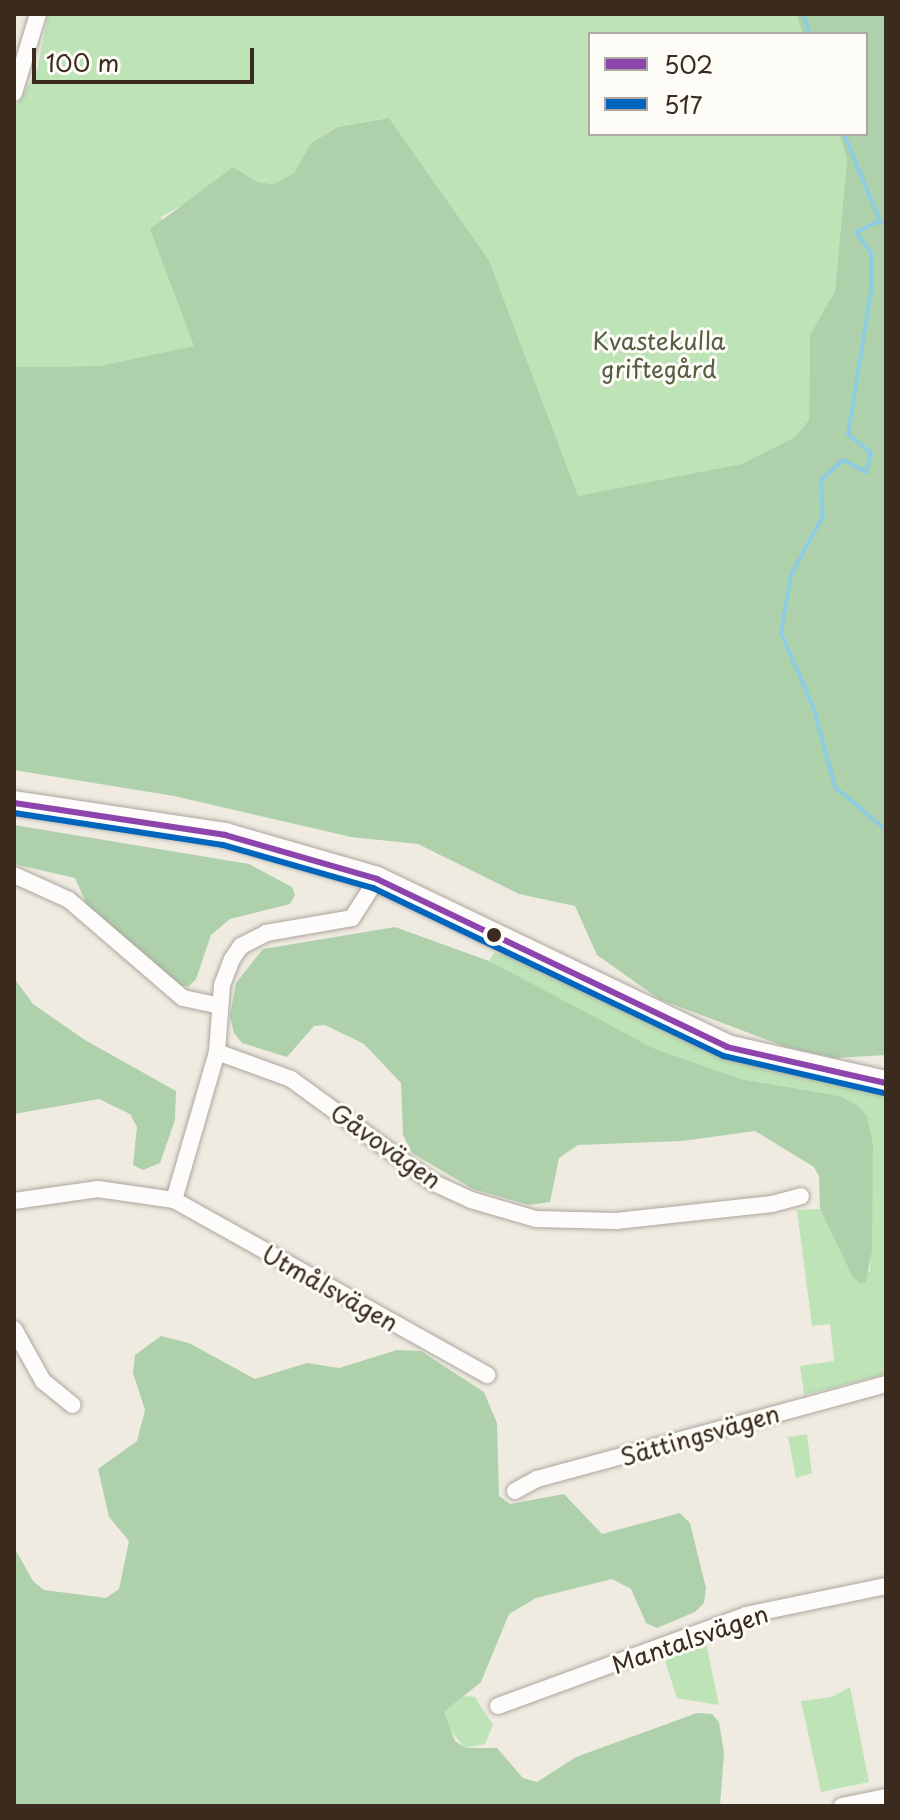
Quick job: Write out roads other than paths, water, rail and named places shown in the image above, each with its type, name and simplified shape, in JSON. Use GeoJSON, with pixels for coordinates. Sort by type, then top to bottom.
{"type":"FeatureCollection","features":[{"type":"Feature","properties":{"kind":"street"},"geometry":{"type":"LineString","coordinates":[[14,93],[38,14]]}},
{"type":"Feature","properties":{"kind":"street"},"geometry":{"type":"LineString","coordinates":[[14,803],[211,832],[377,879],[727,1047],[829,1074],[886,1083]]}},
{"type":"Feature","properties":{"kind":"street"},"geometry":{"type":"LineString","coordinates":[[14,875],[69,900],[183,998],[220,1006]]}},
{"type":"Feature","properties":{"kind":"street"},"geometry":{"type":"LineString","coordinates":[[14,1201],[98,1189],[174,1200],[217,1052],[225,972],[241,946],[283,929],[352,918],[377,879]]}},
{"type":"Feature","properties":{"kind":"street","name":"Gåvovägen"},"geometry":{"type":"LineString","coordinates":[[217,1052],[291,1079],[432,1182],[471,1200],[536,1219],[616,1221],[772,1204],[801,1196]]}},
{"type":"Feature","properties":{"kind":"street","name":"Utmålsvägen"},"geometry":{"type":"LineString","coordinates":[[174,1200],[487,1375]]}},
{"type":"Feature","properties":{"kind":"street"},"geometry":{"type":"LineString","coordinates":[[14,1329],[43,1381],[73,1405]]}},
{"type":"Feature","properties":{"kind":"street","name":"Sättingsvägen"},"geometry":{"type":"LineString","coordinates":[[515,1491],[537,1479],[886,1384]]}},
{"type":"Feature","properties":{"kind":"street","name":"Mantalsvägen"},"geometry":{"type":"LineString","coordinates":[[498,1706],[746,1615],[886,1586]]}},
{"type":"Feature","properties":{"kind":"street"},"geometry":{"type":"LineString","coordinates":[[842,1806],[886,1797]]}},
{"type":"Feature","properties":{"kind":"waterway"},"geometry":{"type":"LineString","coordinates":[[803,14],[809,32]]}},
{"type":"Feature","properties":{"kind":"waterway"},"geometry":{"type":"LineString","coordinates":[[845,136],[880,221],[886,223]]}},
{"type":"Feature","properties":{"kind":"waterway"},"geometry":{"type":"LineString","coordinates":[[880,221],[856,232],[871,253],[871,291],[848,434],[871,453],[866,472],[843,460],[821,480],[823,516],[791,575],[781,633],[814,709],[835,787],[886,830]]}},
{"type":"Feature","properties":{"kind":"park label","name":"Kvastekulla griftegård"},"geometry":{"type":"Point","coordinates":[659,355]}}]}
